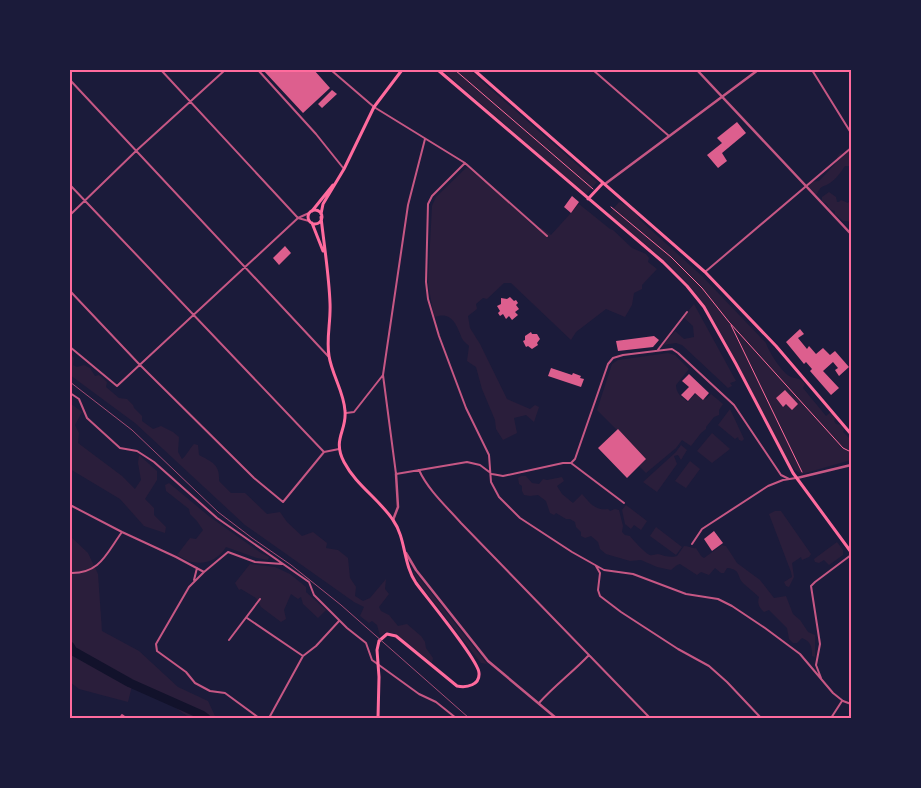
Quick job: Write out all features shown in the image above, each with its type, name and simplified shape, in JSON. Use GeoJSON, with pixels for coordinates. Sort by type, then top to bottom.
{"type":"FeatureCollection","features":[{"type":"Feature","properties":{"kind":"main road"},"geometry":{"type":"LineString","coordinates":[[311,222],[319,223],[323,204],[341,175],[374,107],[402,70]]}},
{"type":"Feature","properties":{"kind":"main road"},"geometry":{"type":"LineString","coordinates":[[438,70],[663,262],[698,300],[722,338],[796,478],[851,554]]}},
{"type":"Feature","properties":{"kind":"main road"},"geometry":{"type":"LineString","coordinates":[[474,70],[705,272],[776,346],[851,434]]}},
{"type":"Feature","properties":{"kind":"main road"},"geometry":{"type":"LineString","coordinates":[[326,262],[322,246],[308,219],[310,212],[341,175]]}},
{"type":"Feature","properties":{"kind":"main road"},"geometry":{"type":"LineString","coordinates":[[588,199],[604,184]]}},
{"type":"Feature","properties":{"kind":"main road"},"geometry":{"type":"LineString","coordinates":[[310,212],[318,211],[321,215],[330,305],[329,357],[346,413],[340,437],[340,449],[345,463],[354,477],[393,520],[399,532],[408,566],[415,582],[474,660],[480,671],[477,681],[467,687],[457,686],[396,636],[391,633],[382,636],[377,650],[378,718]]}},
{"type":"Feature","properties":{"kind":"street"},"geometry":{"type":"LineString","coordinates":[[160,70],[298,218],[311,222]]}},
{"type":"Feature","properties":{"kind":"street"},"geometry":{"type":"LineString","coordinates":[[70,214],[225,70]]}},
{"type":"Feature","properties":{"kind":"street"},"geometry":{"type":"LineString","coordinates":[[258,70],[316,134],[344,169]]}},
{"type":"Feature","properties":{"kind":"street"},"geometry":{"type":"LineString","coordinates":[[331,70],[374,107],[465,163],[548,236]]}},
{"type":"Feature","properties":{"kind":"street"},"geometry":{"type":"LineString","coordinates":[[593,70],[669,136]]}},
{"type":"Feature","properties":{"kind":"street"},"geometry":{"type":"LineString","coordinates":[[697,70],[851,234]]}},
{"type":"Feature","properties":{"kind":"street"},"geometry":{"type":"LineString","coordinates":[[604,184],[758,70]]}},
{"type":"Feature","properties":{"kind":"street"},"geometry":{"type":"LineString","coordinates":[[812,70],[851,133]]}},
{"type":"Feature","properties":{"kind":"street"},"geometry":{"type":"LineString","coordinates":[[70,80],[329,357]]}},
{"type":"Feature","properties":{"kind":"street"},"geometry":{"type":"LineString","coordinates":[[393,520],[398,507],[396,474],[383,375],[408,205],[425,139]]}},
{"type":"Feature","properties":{"kind":"street"},"geometry":{"type":"LineString","coordinates":[[705,272],[851,148]]}},
{"type":"Feature","properties":{"kind":"street"},"geometry":{"type":"LineString","coordinates":[[465,163],[432,196],[428,204],[426,292],[439,336],[466,408],[489,455],[492,474],[491,482],[499,497],[520,518],[572,552],[604,570],[633,574],[686,594],[718,599],[764,628],[800,654],[822,682],[843,700],[851,704]]}},
{"type":"Feature","properties":{"kind":"street"},"geometry":{"type":"LineString","coordinates":[[70,185],[324,452]]}},
{"type":"Feature","properties":{"kind":"street"},"geometry":{"type":"LineString","coordinates":[[70,347],[116,386],[298,218],[310,212]]}},
{"type":"Feature","properties":{"kind":"street"},"geometry":{"type":"LineString","coordinates":[[70,291],[140,365],[254,478],[283,502],[324,452],[340,449]]}},
{"type":"Feature","properties":{"kind":"street"},"geometry":{"type":"LineString","coordinates":[[657,351],[688,312]]}},
{"type":"Feature","properties":{"kind":"street"},"geometry":{"type":"LineString","coordinates":[[571,463],[576,459],[610,360],[623,355],[667,349],[675,350],[734,404],[781,475],[789,479]]}},
{"type":"Feature","properties":{"kind":"street"},"geometry":{"type":"LineString","coordinates":[[346,413],[354,412],[383,375]]}},
{"type":"Feature","properties":{"kind":"street"},"geometry":{"type":"LineString","coordinates":[[70,393],[79,399],[87,418],[120,448],[137,451],[154,462],[217,518],[309,582],[314,595],[339,621],[366,643],[369,657],[419,694],[436,702],[456,718]]}},
{"type":"Feature","properties":{"kind":"street"},"geometry":{"type":"LineString","coordinates":[[396,474],[468,462],[480,465],[492,474],[503,476],[563,463],[571,463],[624,503]]}},
{"type":"Feature","properties":{"kind":"street"},"geometry":{"type":"LineString","coordinates":[[692,544],[702,528],[768,486],[851,464]]}},
{"type":"Feature","properties":{"kind":"street"},"geometry":{"type":"LineString","coordinates":[[419,470],[441,501],[461,523],[650,718]]}},
{"type":"Feature","properties":{"kind":"street"},"geometry":{"type":"LineString","coordinates":[[70,505],[204,572]]}},
{"type":"Feature","properties":{"kind":"street"},"geometry":{"type":"LineString","coordinates":[[70,573],[82,573],[97,566],[122,532]]}},
{"type":"Feature","properties":{"kind":"street"},"geometry":{"type":"LineString","coordinates":[[404,550],[416,570],[488,660],[556,718]]}},
{"type":"Feature","properties":{"kind":"street"},"geometry":{"type":"LineString","coordinates":[[259,718],[225,693],[210,692],[195,683],[186,672],[157,651],[156,644],[189,587],[228,552],[255,562],[282,564]]}},
{"type":"Feature","properties":{"kind":"street"},"geometry":{"type":"LineString","coordinates":[[822,682],[816,665],[820,644],[811,586],[851,554]]}},
{"type":"Feature","properties":{"kind":"street"},"geometry":{"type":"LineString","coordinates":[[596,566],[600,573],[598,590],[600,596],[678,649],[710,666],[761,718]]}},
{"type":"Feature","properties":{"kind":"street"},"geometry":{"type":"LineString","coordinates":[[194,582],[196,568]]}},
{"type":"Feature","properties":{"kind":"street"},"geometry":{"type":"LineString","coordinates":[[229,640],[260,600]]}},
{"type":"Feature","properties":{"kind":"street"},"geometry":{"type":"LineString","coordinates":[[247,618],[303,656]]}},
{"type":"Feature","properties":{"kind":"street"},"geometry":{"type":"LineString","coordinates":[[269,718],[303,656],[316,646],[339,621]]}},
{"type":"Feature","properties":{"kind":"street"},"geometry":{"type":"LineString","coordinates":[[539,703],[553,687],[573,672],[589,655]]}},
{"type":"Feature","properties":{"kind":"street"},"geometry":{"type":"LineString","coordinates":[[831,718],[843,700]]}},
{"type":"Feature","properties":{"kind":"street"},"geometry":{"type":"LineString","coordinates":[[120,718],[122,715],[126,718]]}},
{"type":"Feature","properties":{"kind":"path"},"geometry":{"type":"LineString","coordinates":[[455,70],[596,191]]}},
{"type":"Feature","properties":{"kind":"path"},"geometry":{"type":"LineString","coordinates":[[611,207],[671,257],[702,288],[729,322],[843,448],[851,452]]}},
{"type":"Feature","properties":{"kind":"path"},"geometry":{"type":"LineString","coordinates":[[729,322],[802,472]]}},
{"type":"Feature","properties":{"kind":"shaded area"},"geometry":{"type":"Polygon","coordinates":[[[442,70],[468,70],[472,72],[597,182],[586,195],[442,70]]]}},
{"type":"Feature","properties":{"kind":"shaded area"},"geometry":{"type":"Polygon","coordinates":[[[848,150],[851,151],[851,166],[845,166],[834,180],[821,187],[817,194],[813,195],[807,190],[810,182],[819,181],[836,163],[840,153],[845,155],[848,150]]]}},
{"type":"Feature","properties":{"kind":"shaded area"},"geometry":{"type":"Polygon","coordinates":[[[467,167],[512,205],[534,227],[541,228],[551,235],[579,204],[613,230],[632,248],[646,254],[649,258],[648,262],[657,269],[642,285],[642,289],[634,293],[632,305],[625,317],[606,309],[576,332],[571,340],[511,283],[504,283],[487,299],[483,298],[476,304],[477,309],[468,316],[470,328],[507,399],[530,409],[535,405],[539,407],[534,422],[526,415],[514,418],[517,433],[503,440],[496,429],[495,420],[482,389],[476,367],[467,361],[469,346],[462,339],[452,319],[445,316],[434,317],[428,283],[432,206],[436,197],[467,167]]]}},
{"type":"Feature","properties":{"kind":"shaded area"},"geometry":{"type":"Polygon","coordinates":[[[829,192],[836,197],[837,202],[841,200],[848,203],[851,198],[851,225],[848,221],[843,221],[835,214],[835,211],[829,209],[827,204],[822,201],[822,197],[829,192]]]}},
{"type":"Feature","properties":{"kind":"shaded area"},"geometry":{"type":"Polygon","coordinates":[[[619,202],[634,212],[640,220],[702,276],[766,343],[773,357],[787,375],[803,382],[805,384],[803,388],[826,416],[831,412],[836,418],[834,421],[836,424],[843,425],[845,428],[843,432],[851,440],[851,460],[802,474],[795,470],[786,457],[722,335],[704,305],[687,283],[665,261],[609,214],[619,202]]]}},
{"type":"Feature","properties":{"kind":"shaded area"},"geometry":{"type":"Polygon","coordinates":[[[694,304],[736,381],[730,383],[732,386],[728,388],[682,345],[676,343],[663,345],[675,331],[684,339],[694,337],[693,326],[683,317],[694,304]]]}},
{"type":"Feature","properties":{"kind":"shaded area"},"geometry":{"type":"Polygon","coordinates":[[[70,353],[74,358],[73,365],[77,367],[84,365],[90,368],[95,376],[99,375],[107,382],[106,387],[119,398],[127,399],[133,405],[142,416],[142,421],[153,429],[161,426],[179,437],[178,452],[182,459],[194,444],[198,445],[199,455],[217,467],[219,481],[231,493],[245,493],[267,514],[280,512],[287,522],[302,536],[313,532],[327,543],[326,548],[338,550],[348,558],[350,578],[356,587],[355,596],[363,601],[370,598],[386,579],[385,589],[389,594],[379,607],[381,611],[389,615],[398,626],[407,624],[421,636],[433,658],[432,663],[396,634],[386,632],[380,636],[377,625],[372,621],[369,623],[360,616],[364,607],[354,602],[245,525],[135,423],[70,375],[70,353]]]}},
{"type":"Feature","properties":{"kind":"shaded area"},"geometry":{"type":"Polygon","coordinates":[[[668,353],[675,355],[689,369],[676,385],[678,393],[682,397],[688,402],[695,394],[706,399],[711,394],[723,404],[719,410],[719,415],[714,417],[691,446],[682,440],[676,448],[646,473],[639,466],[646,459],[597,410],[612,364],[618,360],[668,353]]]}},
{"type":"Feature","properties":{"kind":"shaded area"},"geometry":{"type":"Polygon","coordinates":[[[70,403],[82,412],[75,425],[79,433],[78,443],[122,476],[135,489],[141,480],[138,463],[139,455],[157,471],[157,480],[145,499],[154,508],[154,515],[166,527],[165,533],[144,526],[120,499],[70,469],[70,403]]]}},
{"type":"Feature","properties":{"kind":"shaded area"},"geometry":{"type":"Polygon","coordinates":[[[730,409],[744,439],[742,441],[738,437],[735,439],[718,425],[730,409]]]}},
{"type":"Feature","properties":{"kind":"shaded area"},"geometry":{"type":"Polygon","coordinates":[[[712,433],[730,449],[712,463],[697,451],[712,433]]]}},
{"type":"Feature","properties":{"kind":"shaded area"},"geometry":{"type":"Polygon","coordinates":[[[681,445],[687,450],[681,460],[678,455],[674,456],[677,464],[657,492],[643,482],[676,452],[681,445]]]}},
{"type":"Feature","properties":{"kind":"shaded area"},"geometry":{"type":"Polygon","coordinates":[[[690,461],[700,469],[686,488],[675,481],[690,461]]]}},
{"type":"Feature","properties":{"kind":"shaded area"},"geometry":{"type":"Polygon","coordinates":[[[526,476],[532,483],[539,484],[543,479],[562,477],[564,481],[557,486],[562,494],[573,503],[582,494],[596,508],[608,509],[610,511],[619,510],[623,526],[622,532],[630,536],[650,555],[677,556],[684,546],[696,548],[704,558],[722,545],[726,546],[737,563],[760,580],[774,598],[786,596],[793,614],[800,620],[808,632],[815,635],[815,657],[812,656],[811,647],[807,641],[802,638],[797,643],[793,643],[789,639],[787,628],[769,610],[764,612],[762,610],[758,604],[759,597],[741,581],[735,570],[727,568],[724,573],[721,573],[715,568],[709,575],[701,572],[697,575],[680,564],[671,570],[657,567],[641,560],[630,561],[606,554],[600,549],[598,542],[591,536],[585,538],[581,536],[581,532],[576,527],[575,522],[556,513],[554,515],[550,513],[546,501],[538,495],[524,495],[518,478],[526,476]]]}},
{"type":"Feature","properties":{"kind":"shaded area"},"geometry":{"type":"Polygon","coordinates":[[[169,483],[210,517],[269,557],[268,560],[226,547],[216,558],[202,563],[190,561],[177,555],[190,538],[196,539],[203,530],[190,514],[189,509],[166,491],[165,485],[169,483]]]}},
{"type":"Feature","properties":{"kind":"shaded area"},"geometry":{"type":"Polygon","coordinates":[[[626,505],[647,521],[641,530],[634,525],[631,529],[625,524],[622,510],[626,505]]]}},
{"type":"Feature","properties":{"kind":"shaded area"},"geometry":{"type":"Polygon","coordinates":[[[781,511],[811,554],[809,557],[802,560],[801,557],[792,563],[794,577],[789,587],[784,582],[792,577],[791,572],[769,514],[781,511]]]}},
{"type":"Feature","properties":{"kind":"shaded area"},"geometry":{"type":"Polygon","coordinates":[[[656,527],[682,547],[676,555],[650,536],[656,527]]]}},
{"type":"Feature","properties":{"kind":"shaded area"},"geometry":{"type":"Polygon","coordinates":[[[70,536],[88,553],[98,574],[102,631],[139,651],[178,687],[208,701],[216,718],[190,718],[153,692],[133,682],[128,702],[79,689],[70,682],[70,536]]]}},
{"type":"Feature","properties":{"kind":"shaded area"},"geometry":{"type":"Polygon","coordinates":[[[837,542],[843,550],[843,555],[829,565],[824,560],[819,563],[815,562],[814,559],[837,542]]]}},
{"type":"Feature","properties":{"kind":"shaded area"},"geometry":{"type":"Polygon","coordinates":[[[250,564],[275,567],[290,574],[306,587],[306,592],[326,610],[318,618],[303,604],[301,597],[298,599],[291,594],[284,610],[286,619],[281,622],[261,607],[256,598],[241,589],[239,590],[235,583],[250,564]]]}},
{"type":"Feature","properties":{"kind":"shaded area"},"geometry":{"type":"Polygon","coordinates":[[[414,571],[487,664],[481,663],[418,582],[414,571]]]}},
{"type":"Feature","properties":{"kind":"building"},"geometry":{"type":"Polygon","coordinates":[[[263,70],[314,70],[330,88],[303,113],[263,70]]]}},
{"type":"Feature","properties":{"kind":"building"},"geometry":{"type":"Polygon","coordinates":[[[332,90],[337,94],[322,108],[318,104],[332,90]]]}},
{"type":"Feature","properties":{"kind":"building"},"geometry":{"type":"Polygon","coordinates":[[[737,122],[746,133],[722,153],[727,161],[718,168],[707,155],[722,143],[717,138],[737,122]]]}},
{"type":"Feature","properties":{"kind":"building"},"geometry":{"type":"Polygon","coordinates":[[[572,196],[579,202],[571,213],[564,207],[572,196]]]}},
{"type":"Feature","properties":{"kind":"building"},"geometry":{"type":"Polygon","coordinates":[[[285,246],[291,253],[279,265],[273,258],[285,246]]]}},
{"type":"Feature","properties":{"kind":"building"},"geometry":{"type":"Polygon","coordinates":[[[510,297],[514,301],[516,300],[518,303],[516,305],[519,309],[515,312],[518,315],[512,320],[509,316],[506,319],[503,314],[500,316],[497,306],[501,304],[501,298],[507,299],[510,297]]]}},
{"type":"Feature","properties":{"kind":"building"},"geometry":{"type":"Polygon","coordinates":[[[800,329],[804,334],[798,338],[807,349],[809,346],[816,354],[823,348],[830,355],[835,351],[849,367],[839,376],[835,370],[838,368],[833,362],[823,371],[839,388],[831,395],[810,371],[812,369],[806,362],[804,364],[786,342],[800,329]]]}},
{"type":"Feature","properties":{"kind":"building"},"geometry":{"type":"Polygon","coordinates":[[[531,332],[532,334],[537,334],[540,339],[537,343],[538,345],[532,349],[528,346],[526,347],[523,341],[525,336],[531,332]]]}},
{"type":"Feature","properties":{"kind":"building"},"geometry":{"type":"Polygon","coordinates":[[[654,336],[659,340],[653,347],[618,351],[616,341],[654,336]]]}},
{"type":"Feature","properties":{"kind":"building"},"geometry":{"type":"Polygon","coordinates":[[[551,368],[581,376],[580,378],[584,379],[581,387],[548,376],[551,368]]]}},
{"type":"Feature","properties":{"kind":"building"},"geometry":{"type":"Polygon","coordinates":[[[689,374],[709,393],[703,400],[695,393],[688,401],[681,395],[689,387],[682,381],[689,374]]]}},
{"type":"Feature","properties":{"kind":"building"},"geometry":{"type":"Polygon","coordinates":[[[785,390],[798,404],[792,410],[786,404],[783,407],[776,398],[785,390]]]}},
{"type":"Feature","properties":{"kind":"building"},"geometry":{"type":"Polygon","coordinates":[[[618,429],[646,459],[627,478],[598,448],[618,429]]]}},
{"type":"Feature","properties":{"kind":"building"},"geometry":{"type":"Polygon","coordinates":[[[714,531],[723,543],[712,551],[704,539],[714,531]]]}},
{"type":"Feature","properties":{"kind":"waterway"},"geometry":{"type":"LineString","coordinates":[[70,646],[73,651],[130,683],[206,718]]}},
{"type":"Feature","properties":{"kind":"railway"},"geometry":{"type":"LineString","coordinates":[[70,382],[132,430],[218,512],[291,565],[341,605],[469,718]]}}]}
